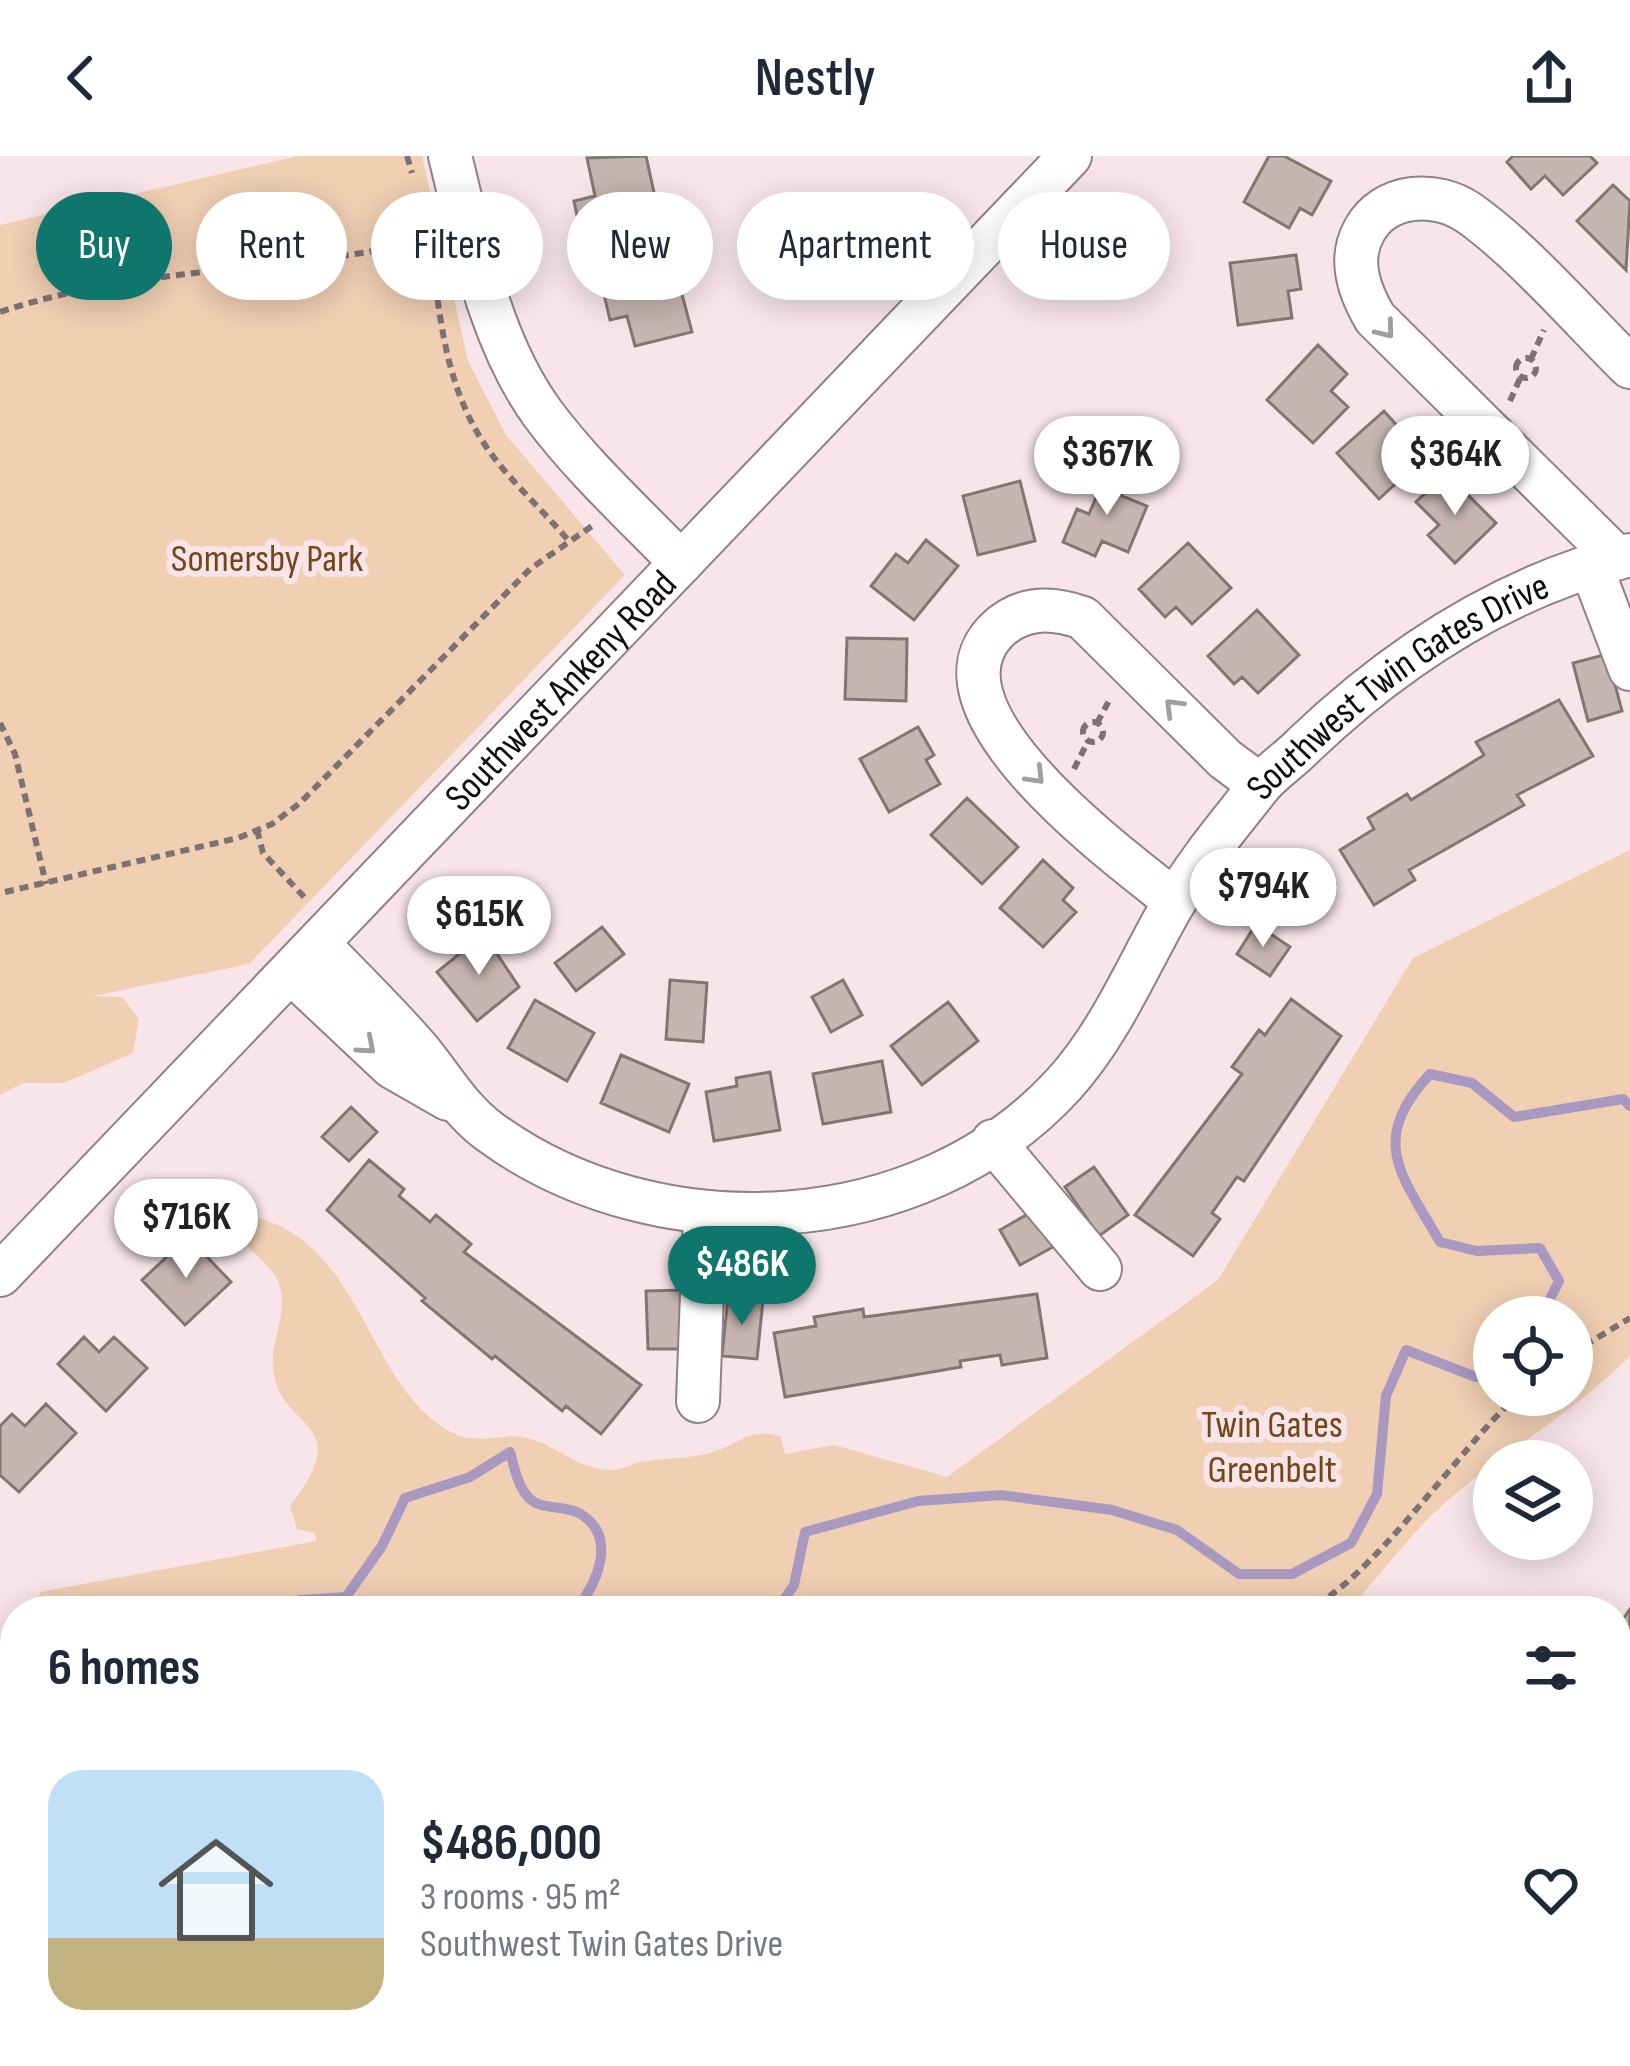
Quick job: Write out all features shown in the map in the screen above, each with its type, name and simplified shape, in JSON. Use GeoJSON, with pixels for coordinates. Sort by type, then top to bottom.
{"type":"FeatureCollection","features":[{"type":"Feature","properties":{"kind":"street"},"geometry":{"type":"LineString","coordinates":[[450,156],[496,324],[518,373],[543,413],[681,563]]}},
{"type":"Feature","properties":{"kind":"street","name":"Southwest Ankeny Road"},"geometry":{"type":"LineString","coordinates":[[0,1275],[1070,156]]}},
{"type":"Feature","properties":{"kind":"street"},"geometry":{"type":"LineString","coordinates":[[1630,367],[1468,212],[1422,198],[1396,201],[1369,221],[1360,238],[1358,279],[1375,318],[1613,560],[1630,669]]}},
{"type":"Feature","properties":{"kind":"street","name":"Southwest Twin Gates Drive"},"geometry":{"type":"LineString","coordinates":[[305,959],[422,1053],[454,1101],[524,1155],[581,1184],[705,1215],[766,1216],[878,1195],[934,1174],[993,1141],[1063,1085],[1096,1043],[1175,901],[1260,784],[1352,700],[1478,614],[1613,560]]}},
{"type":"Feature","properties":{"kind":"street"},"geometry":{"type":"LineString","coordinates":[[1175,901],[1064,805],[995,732],[977,685],[980,658],[990,639],[1013,618],[1036,610],[1060,610],[1082,618],[1226,759],[1260,784]]}},
{"type":"Feature","properties":{"kind":"street"},"geometry":{"type":"LineString","coordinates":[[993,1141],[1100,1269]]}},
{"type":"Feature","properties":{"kind":"street"},"geometry":{"type":"LineString","coordinates":[[698,1401],[705,1215]]}},
{"type":"Feature","properties":{"kind":"path"},"geometry":{"type":"LineString","coordinates":[[0,312],[67,290],[157,274],[371,253]]}},
{"type":"Feature","properties":{"kind":"path"},"geometry":{"type":"LineString","coordinates":[[5,892],[238,838],[272,824],[300,803],[530,568],[625,505]]}},
{"type":"Feature","properties":{"kind":"path"},"geometry":{"type":"LineString","coordinates":[[0,723],[15,754],[46,884]]}},
{"type":"Feature","properties":{"kind":"path"},"geometry":{"type":"LineString","coordinates":[[1593,1340],[1630,1318]]}},
{"type":"Feature","properties":{"kind":"path"},"geometry":{"type":"LineString","coordinates":[[1324,1596],[1360,1570],[1495,1416]]}},
{"type":"Feature","properties":{"kind":"green space","name":"Somersby Park"},"geometry":{"type":"Polygon","coordinates":[[[298,156],[422,156],[430,192],[371,192],[371,300],[454,300],[468,361],[506,435],[625,575],[249,964],[93,996],[122,997],[139,1019],[133,1053],[64,1083],[23,1083],[0,1095],[0,225],[36,217],[36,300],[172,300],[172,192],[143,192],[298,156]]]}},
{"type":"Feature","properties":{"kind":"green space","name":"Twin Gates Greenbelt"},"geometry":{"type":"Polygon","coordinates":[[[1630,850],[1630,1356],[1593,1390],[1593,1296],[1473,1296],[1473,1416],[1559,1416],[1526,1440],[1473,1440],[1473,1480],[1435,1512],[1361,1596],[39,1596],[40,1592],[317,1541],[314,1533],[297,1529],[290,1506],[309,1477],[317,1440],[278,1389],[273,1368],[282,1306],[279,1284],[234,1226],[254,1217],[291,1232],[320,1256],[402,1386],[426,1414],[455,1434],[528,1438],[590,1467],[613,1470],[704,1454],[753,1435],[770,1434],[781,1437],[785,1454],[834,1445],[947,1477],[1218,1280],[1413,958],[1630,850]]]}},
{"type":"Feature","properties":{"kind":"building"},"geometry":{"type":"Polygon","coordinates":[[[646,156],[654,192],[594,192],[587,158],[646,156]]]}},
{"type":"Feature","properties":{"kind":"building"},"geometry":{"type":"Polygon","coordinates":[[[1269,156],[1284,156],[1331,181],[1312,215],[1300,208],[1289,228],[1244,202],[1269,156]]]}},
{"type":"Feature","properties":{"kind":"building"},"geometry":{"type":"Polygon","coordinates":[[[1513,156],[1590,156],[1597,163],[1563,195],[1545,176],[1531,189],[1507,162],[1513,156]]]}},
{"type":"Feature","properties":{"kind":"building"},"geometry":{"type":"Polygon","coordinates":[[[1613,185],[1630,201],[1626,270],[1577,221],[1613,185]]]}},
{"type":"Feature","properties":{"kind":"building"},"geometry":{"type":"Polygon","coordinates":[[[1296,255],[1301,289],[1288,291],[1292,318],[1238,325],[1230,263],[1296,255]]]}},
{"type":"Feature","properties":{"kind":"building"},"geometry":{"type":"Polygon","coordinates":[[[605,300],[684,300],[692,332],[635,346],[627,316],[610,320],[605,300]]]}},
{"type":"Feature","properties":{"kind":"building"},"geometry":{"type":"Polygon","coordinates":[[[1318,345],[1347,374],[1331,391],[1348,407],[1313,443],[1267,400],[1318,345]]]}},
{"type":"Feature","properties":{"kind":"building"},"geometry":{"type":"Polygon","coordinates":[[[1384,411],[1425,457],[1379,499],[1337,453],[1384,411]]]}},
{"type":"Feature","properties":{"kind":"building"},"geometry":{"type":"Polygon","coordinates":[[[1109,467],[1130,475],[1122,496],[1147,506],[1128,552],[1102,541],[1095,556],[1063,542],[1077,509],[1089,514],[1109,467]]]}},
{"type":"Feature","properties":{"kind":"building"},"geometry":{"type":"Polygon","coordinates":[[[1446,473],[1496,523],[1455,563],[1428,535],[1439,525],[1416,502],[1446,473]]]}},
{"type":"Feature","properties":{"kind":"building"},"geometry":{"type":"Polygon","coordinates":[[[1020,481],[1035,541],[978,555],[963,496],[1020,481]]]}},
{"type":"Feature","properties":{"kind":"building"},"geometry":{"type":"Polygon","coordinates":[[[926,540],[958,566],[914,620],[871,586],[896,554],[908,563],[926,540]]]}},
{"type":"Feature","properties":{"kind":"building"},"geometry":{"type":"Polygon","coordinates":[[[1188,543],[1231,588],[1192,624],[1176,607],[1165,617],[1139,589],[1188,543]]]}},
{"type":"Feature","properties":{"kind":"building"},"geometry":{"type":"Polygon","coordinates":[[[1257,610],[1299,655],[1258,693],[1242,677],[1234,684],[1208,656],[1257,610]]]}},
{"type":"Feature","properties":{"kind":"building"},"geometry":{"type":"Polygon","coordinates":[[[847,638],[907,639],[906,701],[845,699],[847,638]]]}},
{"type":"Feature","properties":{"kind":"building"},"geometry":{"type":"Polygon","coordinates":[[[1607,654],[1622,711],[1588,721],[1573,663],[1607,654]]]}},
{"type":"Feature","properties":{"kind":"building"},"geometry":{"type":"Polygon","coordinates":[[[1559,700],[1593,756],[1517,795],[1524,805],[1409,870],[1415,880],[1374,905],[1340,850],[1374,829],[1368,818],[1407,794],[1411,800],[1484,755],[1476,742],[1559,700]]]}},
{"type":"Feature","properties":{"kind":"building"},"geometry":{"type":"Polygon","coordinates":[[[918,727],[934,755],[926,760],[940,784],[889,812],[860,759],[918,727]]]}},
{"type":"Feature","properties":{"kind":"building"},"geometry":{"type":"Polygon","coordinates":[[[967,798],[1018,847],[982,884],[931,835],[967,798]]]}},
{"type":"Feature","properties":{"kind":"building"},"geometry":{"type":"Polygon","coordinates":[[[1043,860],[1073,888],[1063,900],[1076,912],[1043,947],[1000,908],[1043,860]]]}},
{"type":"Feature","properties":{"kind":"building"},"geometry":{"type":"Polygon","coordinates":[[[1304,861],[1335,885],[1313,912],[1282,889],[1304,861]]]}},
{"type":"Feature","properties":{"kind":"building"},"geometry":{"type":"Polygon","coordinates":[[[1256,924],[1290,947],[1270,976],[1237,954],[1256,924]]]}},
{"type":"Feature","properties":{"kind":"building"},"geometry":{"type":"Polygon","coordinates":[[[602,927],[624,954],[576,991],[555,963],[602,927]]]}},
{"type":"Feature","properties":{"kind":"building"},"geometry":{"type":"Polygon","coordinates":[[[484,934],[519,987],[477,1021],[437,972],[484,934]]]}},
{"type":"Feature","properties":{"kind":"building"},"geometry":{"type":"Polygon","coordinates":[[[670,980],[707,983],[703,1042],[666,1039],[670,980]]]}},
{"type":"Feature","properties":{"kind":"building"},"geometry":{"type":"Polygon","coordinates":[[[843,980],[862,1015],[831,1032],[812,997],[843,980]]]}},
{"type":"Feature","properties":{"kind":"building"},"geometry":{"type":"Polygon","coordinates":[[[1291,999],[1341,1036],[1244,1181],[1237,1177],[1212,1213],[1220,1219],[1193,1256],[1135,1215],[1242,1074],[1232,1067],[1259,1030],[1265,1035],[1291,999]]]}},
{"type":"Feature","properties":{"kind":"building"},"geometry":{"type":"Polygon","coordinates":[[[535,1000],[594,1033],[567,1081],[508,1048],[535,1000]]]}},
{"type":"Feature","properties":{"kind":"building"},"geometry":{"type":"Polygon","coordinates":[[[948,1002],[978,1041],[922,1085],[891,1046],[948,1002]]]}},
{"type":"Feature","properties":{"kind":"building"},"geometry":{"type":"Polygon","coordinates":[[[621,1055],[689,1084],[669,1132],[601,1103],[621,1055]]]}},
{"type":"Feature","properties":{"kind":"building"},"geometry":{"type":"Polygon","coordinates":[[[882,1061],[891,1112],[823,1124],[813,1074],[882,1061]]]}},
{"type":"Feature","properties":{"kind":"building"},"geometry":{"type":"Polygon","coordinates":[[[770,1072],[780,1130],[714,1141],[706,1092],[737,1086],[736,1078],[770,1072]]]}},
{"type":"Feature","properties":{"kind":"building"},"geometry":{"type":"Polygon","coordinates":[[[351,1107],[377,1132],[349,1161],[322,1137],[351,1107]]]}},
{"type":"Feature","properties":{"kind":"building"},"geometry":{"type":"Polygon","coordinates":[[[369,1160],[404,1189],[399,1196],[430,1222],[436,1215],[471,1244],[464,1252],[641,1385],[601,1434],[566,1406],[562,1411],[495,1356],[492,1359],[422,1301],[425,1298],[327,1210],[369,1160]]]}},
{"type":"Feature","properties":{"kind":"building"},"geometry":{"type":"Polygon","coordinates":[[[1094,1167],[1128,1215],[1099,1236],[1065,1187],[1094,1167]]]}},
{"type":"Feature","properties":{"kind":"building"},"geometry":{"type":"Polygon","coordinates":[[[1033,1211],[1053,1247],[1020,1265],[1000,1230],[1033,1211]]]}},
{"type":"Feature","properties":{"kind":"building"},"geometry":{"type":"Polygon","coordinates":[[[188,1237],[231,1282],[185,1325],[142,1280],[188,1237]]]}},
{"type":"Feature","properties":{"kind":"building"},"geometry":{"type":"Polygon","coordinates":[[[683,1290],[684,1349],[648,1349],[646,1291],[683,1290]]]}},
{"type":"Feature","properties":{"kind":"building"},"geometry":{"type":"Polygon","coordinates":[[[1037,1294],[1047,1358],[1002,1365],[1000,1355],[960,1361],[961,1367],[785,1397],[774,1333],[816,1326],[814,1317],[863,1309],[864,1317],[1037,1294]]]}},
{"type":"Feature","properties":{"kind":"building"},"geometry":{"type":"Polygon","coordinates":[[[728,1297],[763,1300],[757,1359],[722,1356],[728,1297]]]}},
{"type":"Feature","properties":{"kind":"building"},"geometry":{"type":"Polygon","coordinates":[[[84,1337],[99,1352],[114,1337],[147,1368],[106,1411],[58,1364],[84,1337]]]}},
{"type":"Feature","properties":{"kind":"building"},"geometry":{"type":"Polygon","coordinates":[[[46,1404],[76,1433],[19,1492],[0,1475],[0,1426],[12,1414],[25,1426],[46,1404]]]}},
{"type":"Feature","properties":{"kind":"waterway"},"geometry":{"type":"LineString","coordinates":[[1552,1296],[1559,1281],[1540,1248],[1477,1251],[1440,1242],[1403,1177],[1396,1139],[1400,1119],[1430,1074],[1472,1083],[1514,1117],[1623,1099],[1630,1106]]}},
{"type":"Feature","properties":{"kind":"waterway"},"geometry":{"type":"LineString","coordinates":[[786,1596],[794,1585],[805,1532],[918,1501],[1001,1495],[1112,1510],[1177,1530],[1239,1574],[1292,1574],[1351,1543],[1377,1494],[1386,1396],[1406,1350],[1473,1376]]}},
{"type":"Feature","properties":{"kind":"waterway"},"geometry":{"type":"LineString","coordinates":[[347,1596],[382,1546],[405,1498],[470,1477],[510,1452],[529,1497],[539,1504],[579,1513],[598,1534],[600,1560],[585,1596]]}}]}
